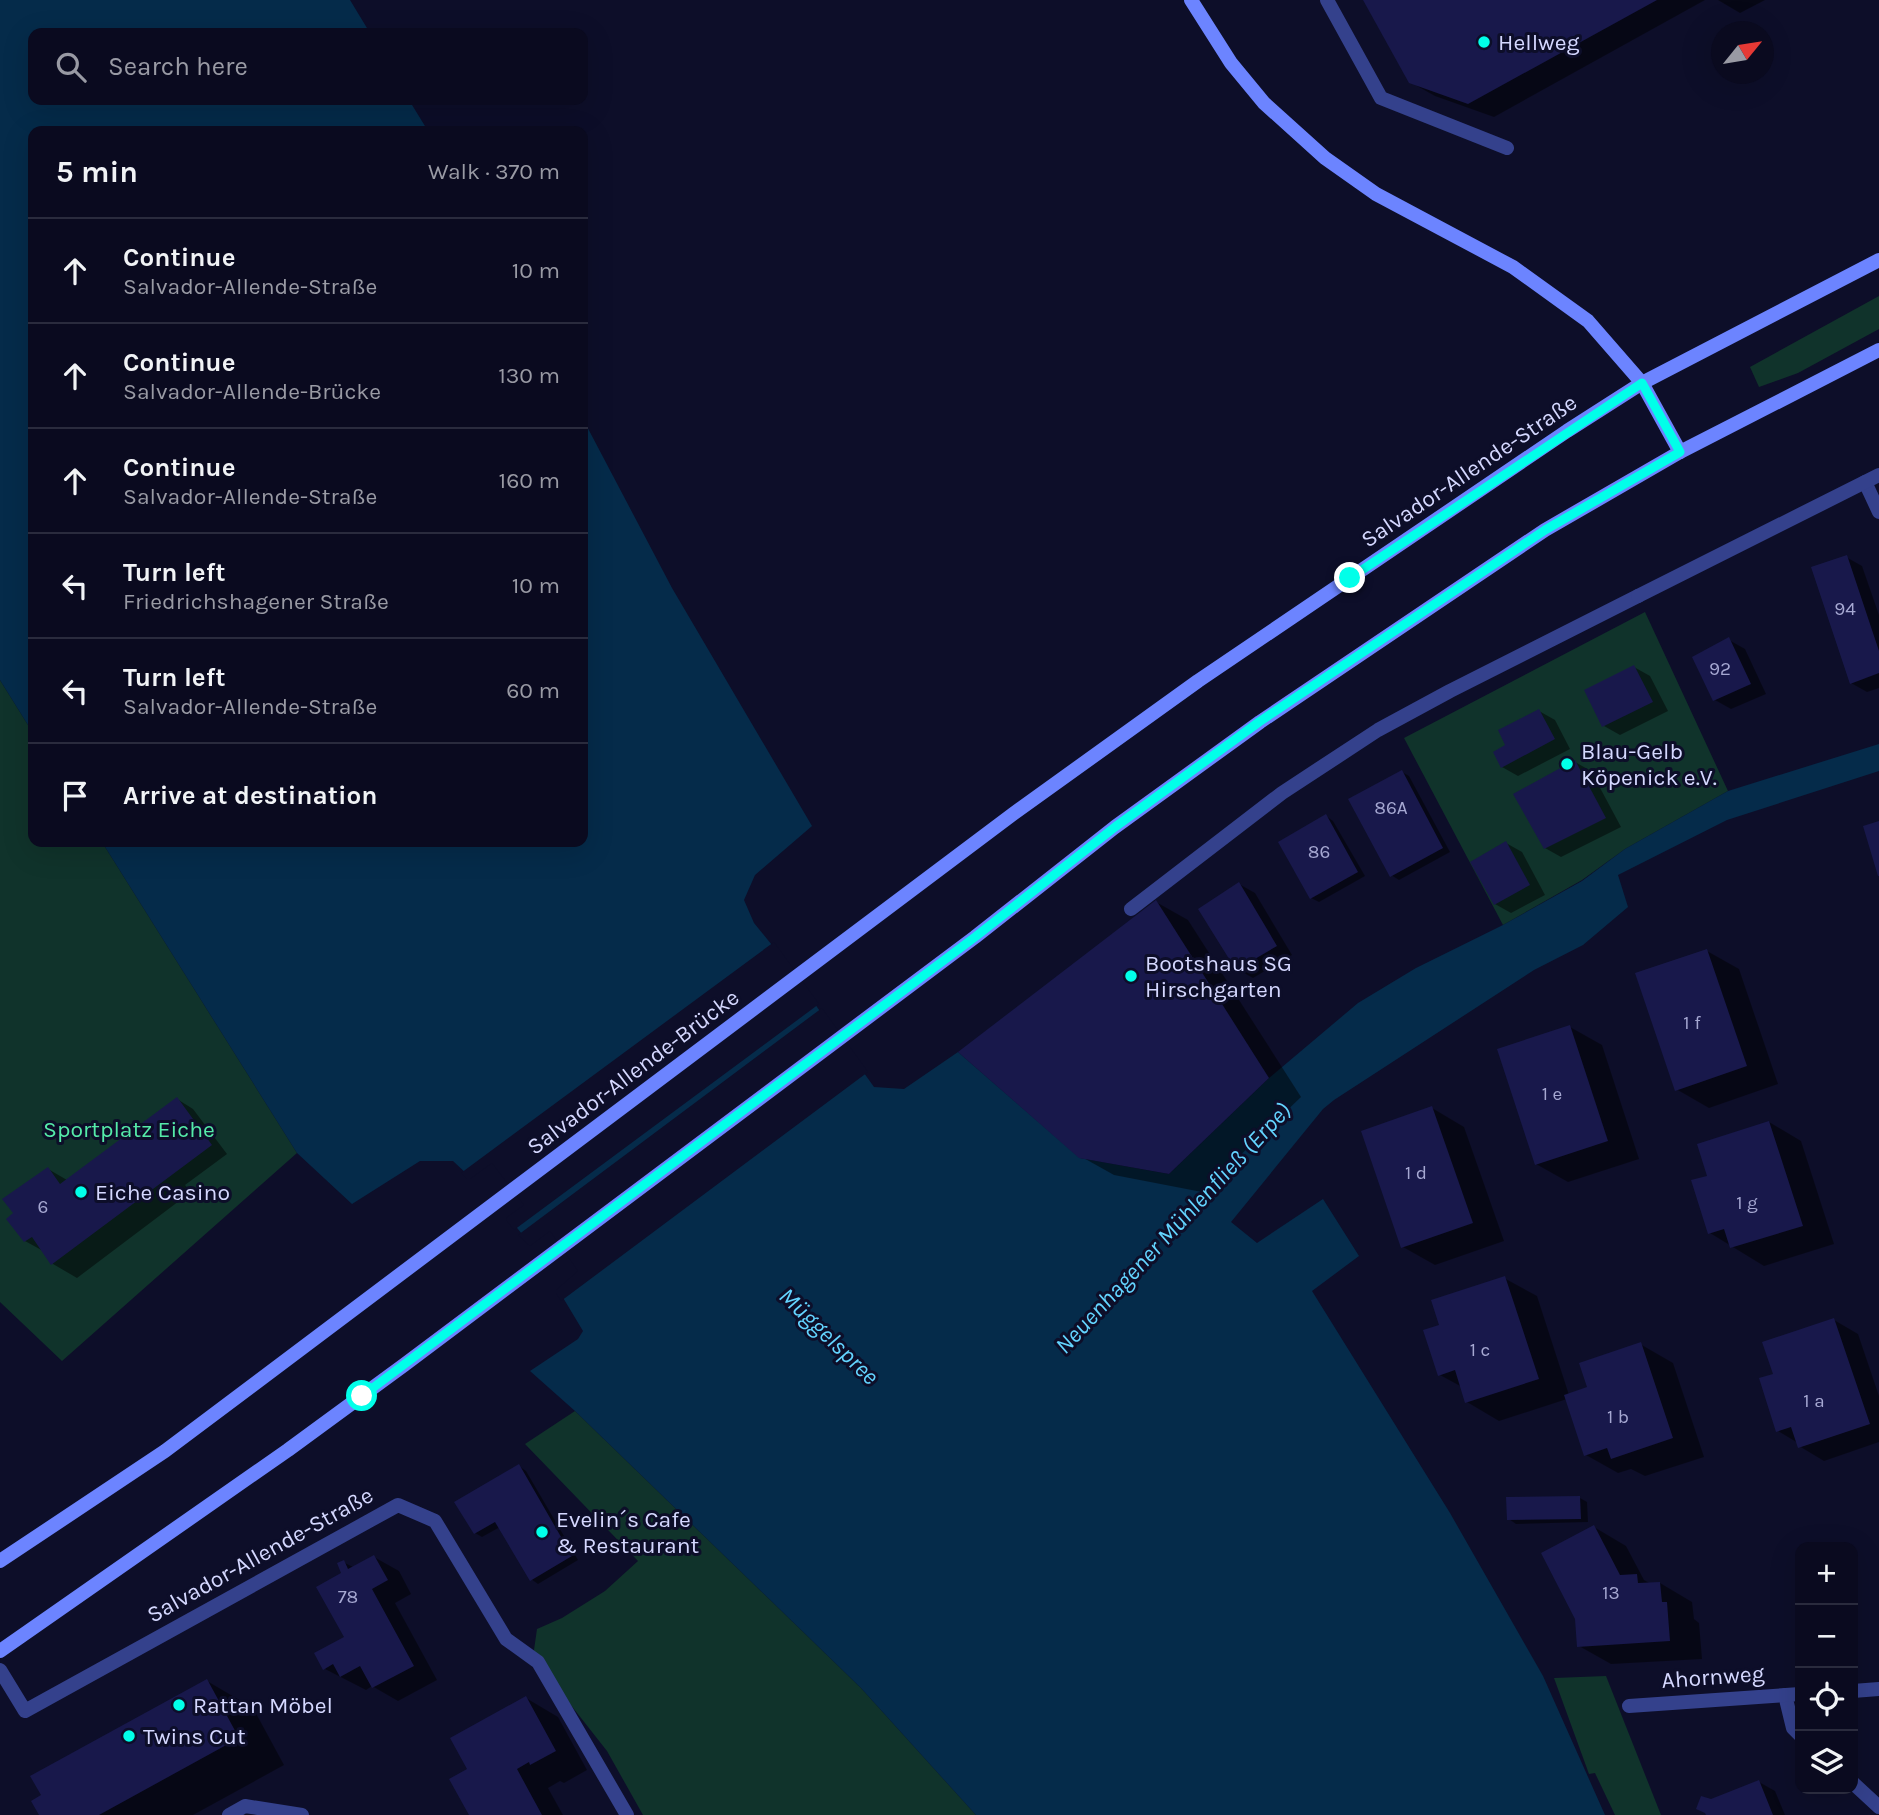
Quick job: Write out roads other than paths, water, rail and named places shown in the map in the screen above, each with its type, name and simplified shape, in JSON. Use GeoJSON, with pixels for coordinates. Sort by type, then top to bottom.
{"type":"FeatureCollection","features":[{"type":"Feature","properties":{"kind":"main road"},"geometry":{"type":"LineString","coordinates":[[1191,0],[1231,63],[1264,103],[1325,158],[1376,194],[1513,267],[1588,321],[1642,383],[1680,452]]}},
{"type":"Feature","properties":{"kind":"main road","name":"Salvador-Allende-Straße"},"geometry":{"type":"LineString","coordinates":[[933,874],[1198,681],[1567,431],[1642,383],[1879,260]]}},
{"type":"Feature","properties":{"kind":"main road"},"geometry":{"type":"LineString","coordinates":[[0,1651],[404,1366],[975,937],[1115,827],[1259,722],[1545,530],[1680,452],[1879,350]]}},
{"type":"Feature","properties":{"kind":"main road","name":"Salvador-Allende-Brücke"},"geometry":{"type":"LineString","coordinates":[[0,1561],[164,1451],[933,874]]}},
{"type":"Feature","properties":{"kind":"street"},"geometry":{"type":"LineString","coordinates":[[1327,0],[1381,98],[1507,148]]}},
{"type":"Feature","properties":{"kind":"street"},"geometry":{"type":"LineString","coordinates":[[1131,909],[1282,793],[1378,730],[1879,475]]}},
{"type":"Feature","properties":{"kind":"street"},"geometry":{"type":"LineString","coordinates":[[1865,482],[1879,512]]}},
{"type":"Feature","properties":{"kind":"street","name":"Salvador-Allende-Straße"},"geometry":{"type":"LineString","coordinates":[[0,1670],[25,1711],[398,1505],[435,1521],[506,1639],[538,1662],[627,1815]]}},
{"type":"Feature","properties":{"kind":"street"},"geometry":{"type":"LineString","coordinates":[[1858,1690],[1879,1689]]}},
{"type":"Feature","properties":{"kind":"street","name":"Ahornweg"},"geometry":{"type":"LineString","coordinates":[[1629,1706],[1795,1694]]}},
{"type":"Feature","properties":{"kind":"street"},"geometry":{"type":"LineString","coordinates":[[1785,1695],[1796,1731]]}},
{"type":"Feature","properties":{"kind":"street"},"geometry":{"type":"LineString","coordinates":[[1858,1788],[1879,1807]]}},
{"type":"Feature","properties":{"kind":"street"},"geometry":{"type":"LineString","coordinates":[[229,1815],[245,1806],[302,1815]]}},
{"type":"Feature","properties":{"kind":"water"},"geometry":{"type":"Polygon","coordinates":[[[0,0],[350,0],[367,28],[28,28],[28,105],[412,105],[425,126],[28,126],[28,725],[0,680],[0,0]]]}},
{"type":"Feature","properties":{"kind":"water"},"geometry":{"type":"Polygon","coordinates":[[[588,428],[672,588],[812,826],[755,875],[744,900],[754,923],[874,1087],[904,1089],[958,1052],[1080,1158],[1169,1174],[1269,1078],[1358,1003],[1416,968],[1503,925],[1582,881],[1625,849],[1728,791],[1879,744],[1879,771],[1727,820],[1618,875],[1628,907],[1583,945],[1534,970],[1334,1100],[1323,1109],[1231,1222],[1257,1243],[1323,1199],[1359,1256],[1312,1291],[1450,1513],[1543,1676],[1605,1815],[976,1815],[861,1688],[575,1411],[530,1371],[578,1339],[583,1331],[559,1291],[583,1271],[550,1227],[529,1243],[510,1219],[529,1206],[493,1159],[469,1176],[453,1161],[420,1161],[352,1204],[297,1153],[105,847],[588,847],[588,428]]]}},
{"type":"Feature","properties":{"kind":"place","name":"Hellweg"},"geometry":{"type":"Point","coordinates":[1484,42]}},
{"type":"Feature","properties":{"kind":"place","name":"Blau-Gelb Köpenick e.V."},"geometry":{"type":"Point","coordinates":[1567,764]}},
{"type":"Feature","properties":{"kind":"place","name":"Bootshaus SG Hirschgarten"},"geometry":{"type":"Point","coordinates":[1131,976]}},
{"type":"Feature","properties":{"kind":"place","name":"Eiche Casino"},"geometry":{"type":"Point","coordinates":[81,1192]}},
{"type":"Feature","properties":{"kind":"place","name":"Evelin´s Cafe & Restaurant"},"geometry":{"type":"Point","coordinates":[542,1532]}},
{"type":"Feature","properties":{"kind":"place","name":"Rattan Möbel"},"geometry":{"type":"Point","coordinates":[179,1705]}},
{"type":"Feature","properties":{"kind":"place","name":"Twins Cut"},"geometry":{"type":"Point","coordinates":[129,1736]}},
{"type":"Feature","properties":{"kind":"park label","name":"Sportplatz Eiche"},"geometry":{"type":"Point","coordinates":[129,1129]}},
{"type":"Feature","properties":{"kind":"water label","name":"Neuenhagener Mühlenfließ (Erpe)"},"geometry":{"type":"Point","coordinates":[1173,1228]}},
{"type":"Feature","properties":{"kind":"water label","name":"Müggelspree"},"geometry":{"type":"Point","coordinates":[829,1336]}}]}
